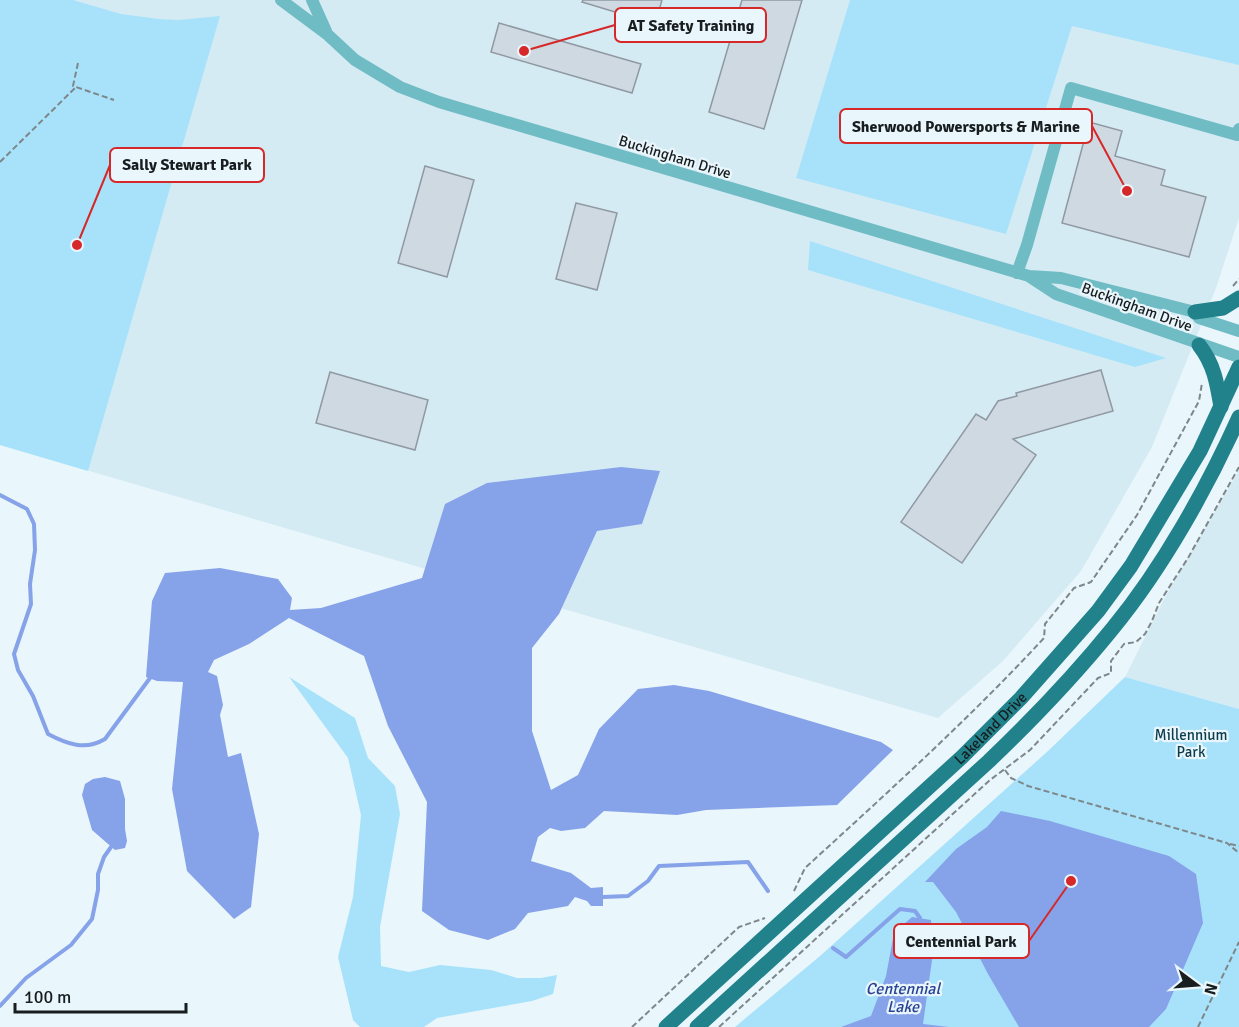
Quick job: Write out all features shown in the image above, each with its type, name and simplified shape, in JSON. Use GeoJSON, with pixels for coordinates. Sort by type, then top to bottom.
{"type":"FeatureCollection","features":[{"type":"Feature","properties":{"kind":"main road"},"geometry":{"type":"LineString","coordinates":[[1195,312],[1223,308],[1239,298]]}},
{"type":"Feature","properties":{"kind":"main road"},"geometry":{"type":"LineString","coordinates":[[1199,345],[1209,357],[1216,377],[1221,407]]}},
{"type":"Feature","properties":{"kind":"main road","name":"Lakeland Drive"},"geometry":{"type":"LineString","coordinates":[[666,1027],[962,757],[1061,654],[1098,611],[1131,566],[1200,451],[1239,367]]}},
{"type":"Feature","properties":{"kind":"main road","name":"Lakeland Drive"},"geometry":{"type":"LineString","coordinates":[[697,1027],[989,761],[1068,680],[1113,628],[1157,565],[1201,494],[1239,417]]}},
{"type":"Feature","properties":{"kind":"street","name":"Buckingham Drive"},"geometry":{"type":"LineString","coordinates":[[281,0],[328,35],[355,60],[391,82],[439,102],[1017,273],[1061,278],[1195,312],[1199,318],[1239,331]]}},
{"type":"Feature","properties":{"kind":"street","name":"Buckingham Drive"},"geometry":{"type":"LineString","coordinates":[[312,0],[328,35]]}},
{"type":"Feature","properties":{"kind":"street"},"geometry":{"type":"LineString","coordinates":[[1017,273],[1071,88],[1237,135],[1239,129]]}},
{"type":"Feature","properties":{"kind":"street","name":"Buckingham Drive"},"geometry":{"type":"LineString","coordinates":[[1029,276],[1056,294],[1239,357]]}},
{"type":"Feature","properties":{"kind":"path"},"geometry":{"type":"LineString","coordinates":[[75,88],[73,82],[78,63]]}},
{"type":"Feature","properties":{"kind":"path"},"geometry":{"type":"LineString","coordinates":[[75,88],[114,100]]}},
{"type":"Feature","properties":{"kind":"path"},"geometry":{"type":"LineString","coordinates":[[0,162],[75,88]]}},
{"type":"Feature","properties":{"kind":"path"},"geometry":{"type":"LineString","coordinates":[[793,893],[805,868],[944,741],[1000,686],[1044,638],[1045,624],[1074,588],[1091,582],[1137,515],[1199,400],[1202,376]]}},
{"type":"Feature","properties":{"kind":"path"},"geometry":{"type":"LineString","coordinates":[[1005,770],[1011,778],[1028,786],[1239,846]]}},
{"type":"Feature","properties":{"kind":"path"},"geometry":{"type":"LineString","coordinates":[[1227,843],[1239,854]]}},
{"type":"Feature","properties":{"kind":"path"},"geometry":{"type":"LineString","coordinates":[[632,1027],[739,927],[765,918],[772,912]]}},
{"type":"Feature","properties":{"kind":"path"},"geometry":{"type":"LineString","coordinates":[[1198,1027],[1239,942]]}},
{"type":"Feature","properties":{"kind":"shaded area"},"geometry":{"type":"Polygon","coordinates":[[[0,0],[1239,0],[1239,218],[1216,288],[1152,447],[1081,571],[1003,661],[938,718],[0,445],[0,0]]]}},
{"type":"Feature","properties":{"kind":"shaded area"},"geometry":{"type":"Polygon","coordinates":[[[1239,470],[1239,709],[1125,677],[1164,599],[1239,470]]]}},
{"type":"Feature","properties":{"kind":"green space"},"geometry":{"type":"Polygon","coordinates":[[[0,0],[73,0],[121,14],[159,19],[179,20],[220,16],[88,471],[0,445],[0,0]]]}},
{"type":"Feature","properties":{"kind":"green space"},"geometry":{"type":"Polygon","coordinates":[[[850,0],[1239,0],[1239,65],[1072,26],[1006,234],[796,178],[850,0]]]}},
{"type":"Feature","properties":{"kind":"green space"},"geometry":{"type":"Polygon","coordinates":[[[810,241],[1166,358],[1135,367],[808,270],[810,241]]]}},
{"type":"Feature","properties":{"kind":"green space"},"geometry":{"type":"Polygon","coordinates":[[[289,677],[355,718],[368,758],[395,786],[400,814],[380,927],[381,966],[409,972],[440,965],[491,970],[517,978],[557,975],[553,994],[532,1001],[437,1018],[424,1027],[360,1027],[353,1020],[338,957],[353,897],[361,815],[348,758],[289,677]]]}},
{"type":"Feature","properties":{"kind":"green space","name":"Millennium Park"},"geometry":{"type":"Polygon","coordinates":[[[1125,677],[1239,709],[1239,1027],[735,1027],[820,956],[1048,751],[1125,677]]]}},
{"type":"Feature","properties":{"kind":"water"},"geometry":{"type":"Polygon","coordinates":[[[621,467],[660,471],[642,524],[597,531],[559,614],[532,648],[532,731],[551,790],[578,775],[599,729],[638,689],[674,685],[709,691],[881,742],[893,750],[837,805],[706,810],[677,815],[604,811],[585,828],[561,831],[550,828],[538,837],[531,861],[571,873],[591,888],[603,887],[603,906],[591,906],[587,901],[575,897],[568,906],[528,913],[515,929],[488,940],[449,930],[422,911],[427,802],[388,726],[364,656],[289,618],[249,644],[214,660],[208,672],[217,676],[223,705],[220,715],[228,757],[241,753],[259,834],[251,907],[234,919],[187,871],[172,789],[183,682],[157,681],[146,677],[152,601],[165,573],[220,568],[278,579],[292,598],[290,610],[321,608],[422,578],[445,504],[487,483],[621,467]]]}},
{"type":"Feature","properties":{"kind":"water"},"geometry":{"type":"Polygon","coordinates":[[[105,777],[120,781],[125,799],[127,841],[125,848],[115,850],[92,830],[82,795],[85,784],[93,779],[105,777]]]}},
{"type":"Feature","properties":{"kind":"water","name":"Centennial Lake"},"geometry":{"type":"Polygon","coordinates":[[[1001,811],[1050,821],[1169,856],[1196,874],[1203,923],[1166,1009],[1149,1027],[1019,1027],[956,912],[933,882],[925,882],[956,849],[987,827],[1001,811]]]}},
{"type":"Feature","properties":{"kind":"water","name":"Centennial Lake"},"geometry":{"type":"Polygon","coordinates":[[[912,917],[931,920],[933,953],[923,1024],[949,1027],[841,1027],[871,1016],[886,976],[894,933],[912,917]]]}},
{"type":"Feature","properties":{"kind":"building"},"geometry":{"type":"Polygon","coordinates":[[[583,0],[662,0],[655,24],[582,2],[583,0]]]}},
{"type":"Feature","properties":{"kind":"building"},"geometry":{"type":"Polygon","coordinates":[[[742,0],[802,0],[764,129],[709,112],[742,0]]]}},
{"type":"Feature","properties":{"kind":"building"},"geometry":{"type":"Polygon","coordinates":[[[499,23],[641,64],[632,93],[491,52],[499,23]]]}},
{"type":"Feature","properties":{"kind":"building"},"geometry":{"type":"Polygon","coordinates":[[[1089,122],[1122,131],[1115,156],[1165,170],[1161,185],[1206,197],[1189,257],[1062,223],[1089,122]]]}},
{"type":"Feature","properties":{"kind":"building"},"geometry":{"type":"Polygon","coordinates":[[[425,166],[474,180],[447,277],[398,263],[425,166]]]}},
{"type":"Feature","properties":{"kind":"building"},"geometry":{"type":"Polygon","coordinates":[[[576,203],[617,213],[597,290],[556,279],[576,203]]]}},
{"type":"Feature","properties":{"kind":"building"},"geometry":{"type":"Polygon","coordinates":[[[1101,370],[1113,411],[1013,439],[1036,455],[962,563],[901,522],[976,414],[986,420],[998,401],[1017,396],[1016,393],[1101,370]]]}},
{"type":"Feature","properties":{"kind":"building"},"geometry":{"type":"Polygon","coordinates":[[[330,372],[428,400],[415,450],[316,423],[330,372]]]}},
{"type":"Feature","properties":{"kind":"waterway"},"geometry":{"type":"LineString","coordinates":[[0,495],[27,509],[34,524],[35,550],[30,584],[31,604],[14,654],[18,670],[33,696],[48,734],[76,745],[98,743],[105,739],[150,678]]}},
{"type":"Feature","properties":{"kind":"waterway"},"geometry":{"type":"LineString","coordinates":[[0,1006],[26,978],[71,945],[92,919],[98,890],[98,874],[104,857],[111,847]]}},
{"type":"Feature","properties":{"kind":"waterway"},"geometry":{"type":"LineString","coordinates":[[603,897],[628,896],[648,881],[659,866],[748,862],[768,891]]}},
{"type":"Feature","properties":{"kind":"waterway"},"geometry":{"type":"LineString","coordinates":[[833,948],[846,957],[900,909],[915,911],[920,918]]}},
{"type":"Feature","properties":{"kind":"place","name":"AT Safety Training"},"geometry":{"type":"Point","coordinates":[524,51]}},
{"type":"Feature","properties":{"kind":"place","name":"Sherwood Powersports & Marine"},"geometry":{"type":"Point","coordinates":[1127,191]}},
{"type":"Feature","properties":{"kind":"place","name":"Sally Stewart Park"},"geometry":{"type":"Point","coordinates":[77,245]}},
{"type":"Feature","properties":{"kind":"place","name":"Centennial Park"},"geometry":{"type":"Point","coordinates":[1071,881]}}]}
